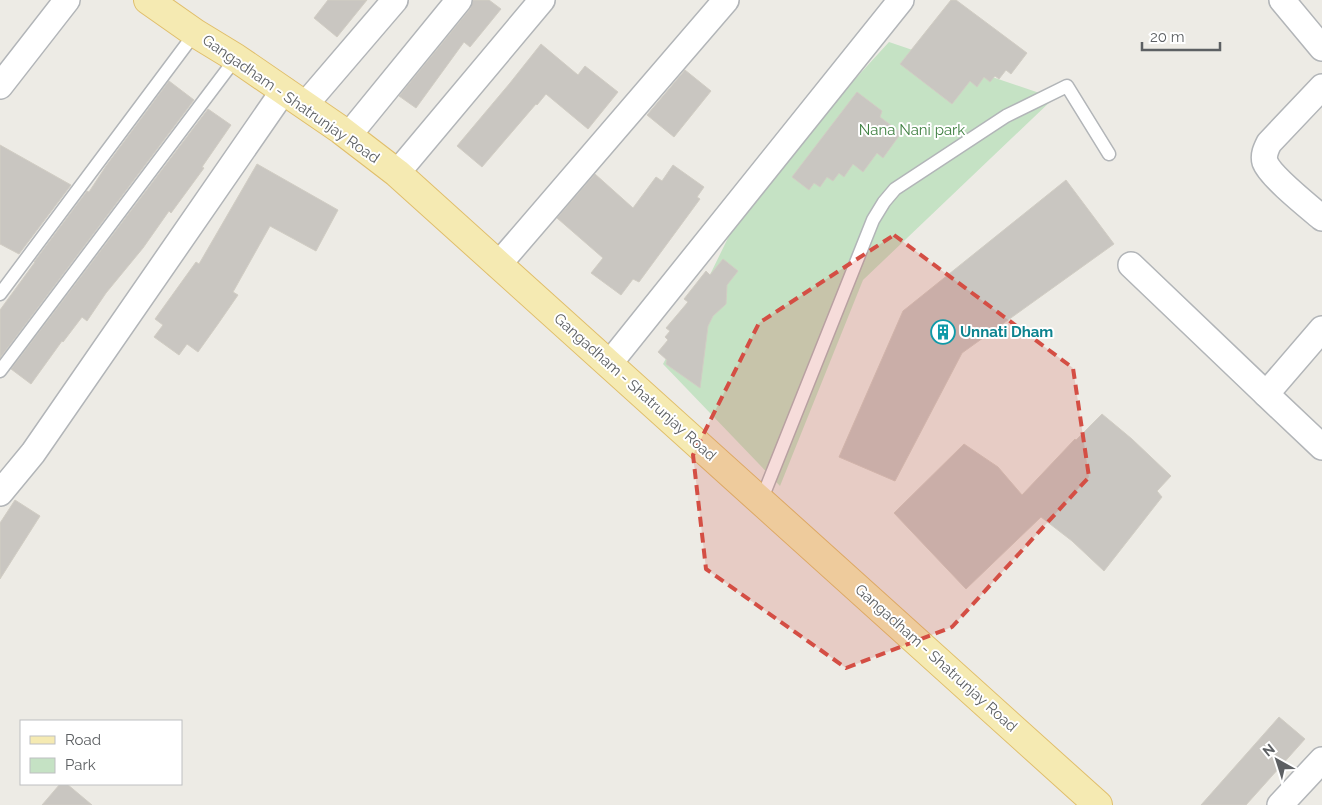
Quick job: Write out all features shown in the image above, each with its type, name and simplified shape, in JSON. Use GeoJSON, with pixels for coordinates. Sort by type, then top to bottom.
{"type":"FeatureCollection","features":[{"type":"Feature","properties":{"kind":"main road","name":"Gangadham - Shatrunjay Road"},"geometry":{"type":"LineString","coordinates":[[153,1],[195,33],[236,58],[348,136],[397,173],[1098,805]]}},
{"type":"Feature","properties":{"kind":"street"},"geometry":{"type":"LineString","coordinates":[[0,86],[67,0]]}},
{"type":"Feature","properties":{"kind":"street"},"geometry":{"type":"LineString","coordinates":[[0,493],[33,452],[294,98],[395,0]]}},
{"type":"Feature","properties":{"kind":"street"},"geometry":{"type":"LineString","coordinates":[[348,136],[459,0]]}},
{"type":"Feature","properties":{"kind":"street"},"geometry":{"type":"LineString","coordinates":[[397,173],[542,0]]}},
{"type":"Feature","properties":{"kind":"street"},"geometry":{"type":"LineString","coordinates":[[498,265],[726,0]]}},
{"type":"Feature","properties":{"kind":"street"},"geometry":{"type":"LineString","coordinates":[[609,364],[901,0]]}},
{"type":"Feature","properties":{"kind":"street"},"geometry":{"type":"LineString","coordinates":[[1282,0],[1322,48]]}},
{"type":"Feature","properties":{"kind":"street"},"geometry":{"type":"LineString","coordinates":[[1322,87],[1269,143],[1264,160],[1276,177],[1322,218]]}},
{"type":"Feature","properties":{"kind":"street"},"geometry":{"type":"LineString","coordinates":[[1131,264],[1322,447]]}},
{"type":"Feature","properties":{"kind":"street"},"geometry":{"type":"LineString","coordinates":[[1266,394],[1322,329]]}},
{"type":"Feature","properties":{"kind":"street"},"geometry":{"type":"LineString","coordinates":[[1280,805],[1322,760]]}},
{"type":"Feature","properties":{"kind":"lane"},"geometry":{"type":"LineString","coordinates":[[0,294],[195,33]]}},
{"type":"Feature","properties":{"kind":"lane"},"geometry":{"type":"LineString","coordinates":[[0,371],[236,58]]}},
{"type":"Feature","properties":{"kind":"lane"},"geometry":{"type":"LineString","coordinates":[[761,501],[873,220],[895,189],[1006,116],[1067,86],[1109,154]]}},
{"type":"Feature","properties":{"kind":"highlighted area"},"geometry":{"type":"Polygon","coordinates":[[[894,235],[1073,368],[1089,477],[952,627],[846,668],[706,569],[693,455],[759,323],[894,235]]]}},
{"type":"Feature","properties":{"kind":"green space","name":"Nana Nani park"},"geometry":{"type":"Polygon","coordinates":[[[889,42],[1054,98],[863,280],[780,486],[663,364],[703,289],[749,195],[889,42]]]}},
{"type":"Feature","properties":{"kind":"building"},"geometry":{"type":"Polygon","coordinates":[[[328,0],[367,0],[337,37],[314,18],[328,0]]]}},
{"type":"Feature","properties":{"kind":"building"},"geometry":{"type":"Polygon","coordinates":[[[473,0],[489,0],[501,9],[470,47],[464,42],[416,108],[399,96],[470,9],[473,0]]]}},
{"type":"Feature","properties":{"kind":"building"},"geometry":{"type":"Polygon","coordinates":[[[951,0],[956,0],[1027,53],[1011,74],[1006,70],[999,79],[995,76],[990,82],[984,77],[977,87],[970,81],[952,104],[900,64],[951,0]]]}},
{"type":"Feature","properties":{"kind":"building"},"geometry":{"type":"Polygon","coordinates":[[[541,44],[578,75],[585,66],[618,92],[588,129],[546,94],[482,167],[457,146],[541,44]]]}},
{"type":"Feature","properties":{"kind":"building"},"geometry":{"type":"Polygon","coordinates":[[[685,70],[711,91],[674,137],[647,115],[685,70]]]}},
{"type":"Feature","properties":{"kind":"building"},"geometry":{"type":"Polygon","coordinates":[[[169,81],[194,100],[0,358],[0,310],[87,191],[89,192],[169,81]]]}},
{"type":"Feature","properties":{"kind":"building"},"geometry":{"type":"Polygon","coordinates":[[[857,92],[882,111],[880,117],[901,133],[883,158],[877,153],[863,172],[853,164],[844,177],[839,173],[833,181],[827,177],[820,187],[814,183],[809,190],[792,177],[857,92]]]}},
{"type":"Feature","properties":{"kind":"building"},"geometry":{"type":"Polygon","coordinates":[[[208,109],[231,125],[202,167],[204,168],[171,213],[169,211],[143,248],[106,293],[87,321],[82,317],[31,384],[11,369],[208,109]]]}},
{"type":"Feature","properties":{"kind":"building"},"geometry":{"type":"Polygon","coordinates":[[[0,145],[71,185],[19,254],[0,244],[0,145]]]}},
{"type":"Feature","properties":{"kind":"building"},"geometry":{"type":"Polygon","coordinates":[[[257,164],[338,210],[316,251],[270,226],[233,292],[238,295],[218,324],[198,352],[187,344],[179,355],[154,337],[163,325],[155,319],[196,262],[199,264],[257,164]]]}},
{"type":"Feature","properties":{"kind":"building"},"geometry":{"type":"Polygon","coordinates":[[[673,165],[704,187],[697,197],[700,199],[639,282],[633,279],[621,295],[591,273],[603,258],[557,218],[595,174],[633,208],[656,177],[662,181],[673,165]]]}},
{"type":"Feature","properties":{"kind":"building","name":"Unnati Dham"},"geometry":{"type":"Polygon","coordinates":[[[1066,180],[1114,244],[962,353],[895,481],[839,457],[903,311],[1066,180]]]}},
{"type":"Feature","properties":{"kind":"building"},"geometry":{"type":"Polygon","coordinates":[[[723,259],[738,271],[727,285],[726,304],[713,316],[708,326],[700,388],[666,364],[667,360],[658,352],[668,340],[665,337],[670,331],[666,328],[688,302],[684,299],[706,271],[710,275],[723,259]]]}},
{"type":"Feature","properties":{"kind":"building"},"geometry":{"type":"Polygon","coordinates":[[[1102,414],[1171,476],[1157,491],[1162,497],[1104,571],[1072,541],[1041,517],[966,589],[894,513],[964,444],[998,467],[1022,495],[1075,439],[1102,414]]]}},
{"type":"Feature","properties":{"kind":"building"},"geometry":{"type":"Polygon","coordinates":[[[15,500],[40,516],[0,579],[0,523],[15,500]]]}},
{"type":"Feature","properties":{"kind":"building"},"geometry":{"type":"Polygon","coordinates":[[[1279,717],[1305,739],[1246,805],[1201,805],[1279,717]]]}},
{"type":"Feature","properties":{"kind":"building"},"geometry":{"type":"Polygon","coordinates":[[[59,785],[68,785],[92,805],[42,805],[59,785]]]}},
{"type":"Feature","properties":{"kind":"place","name":"Unnati Dham"},"geometry":{"type":"Point","coordinates":[943,332]}}]}
